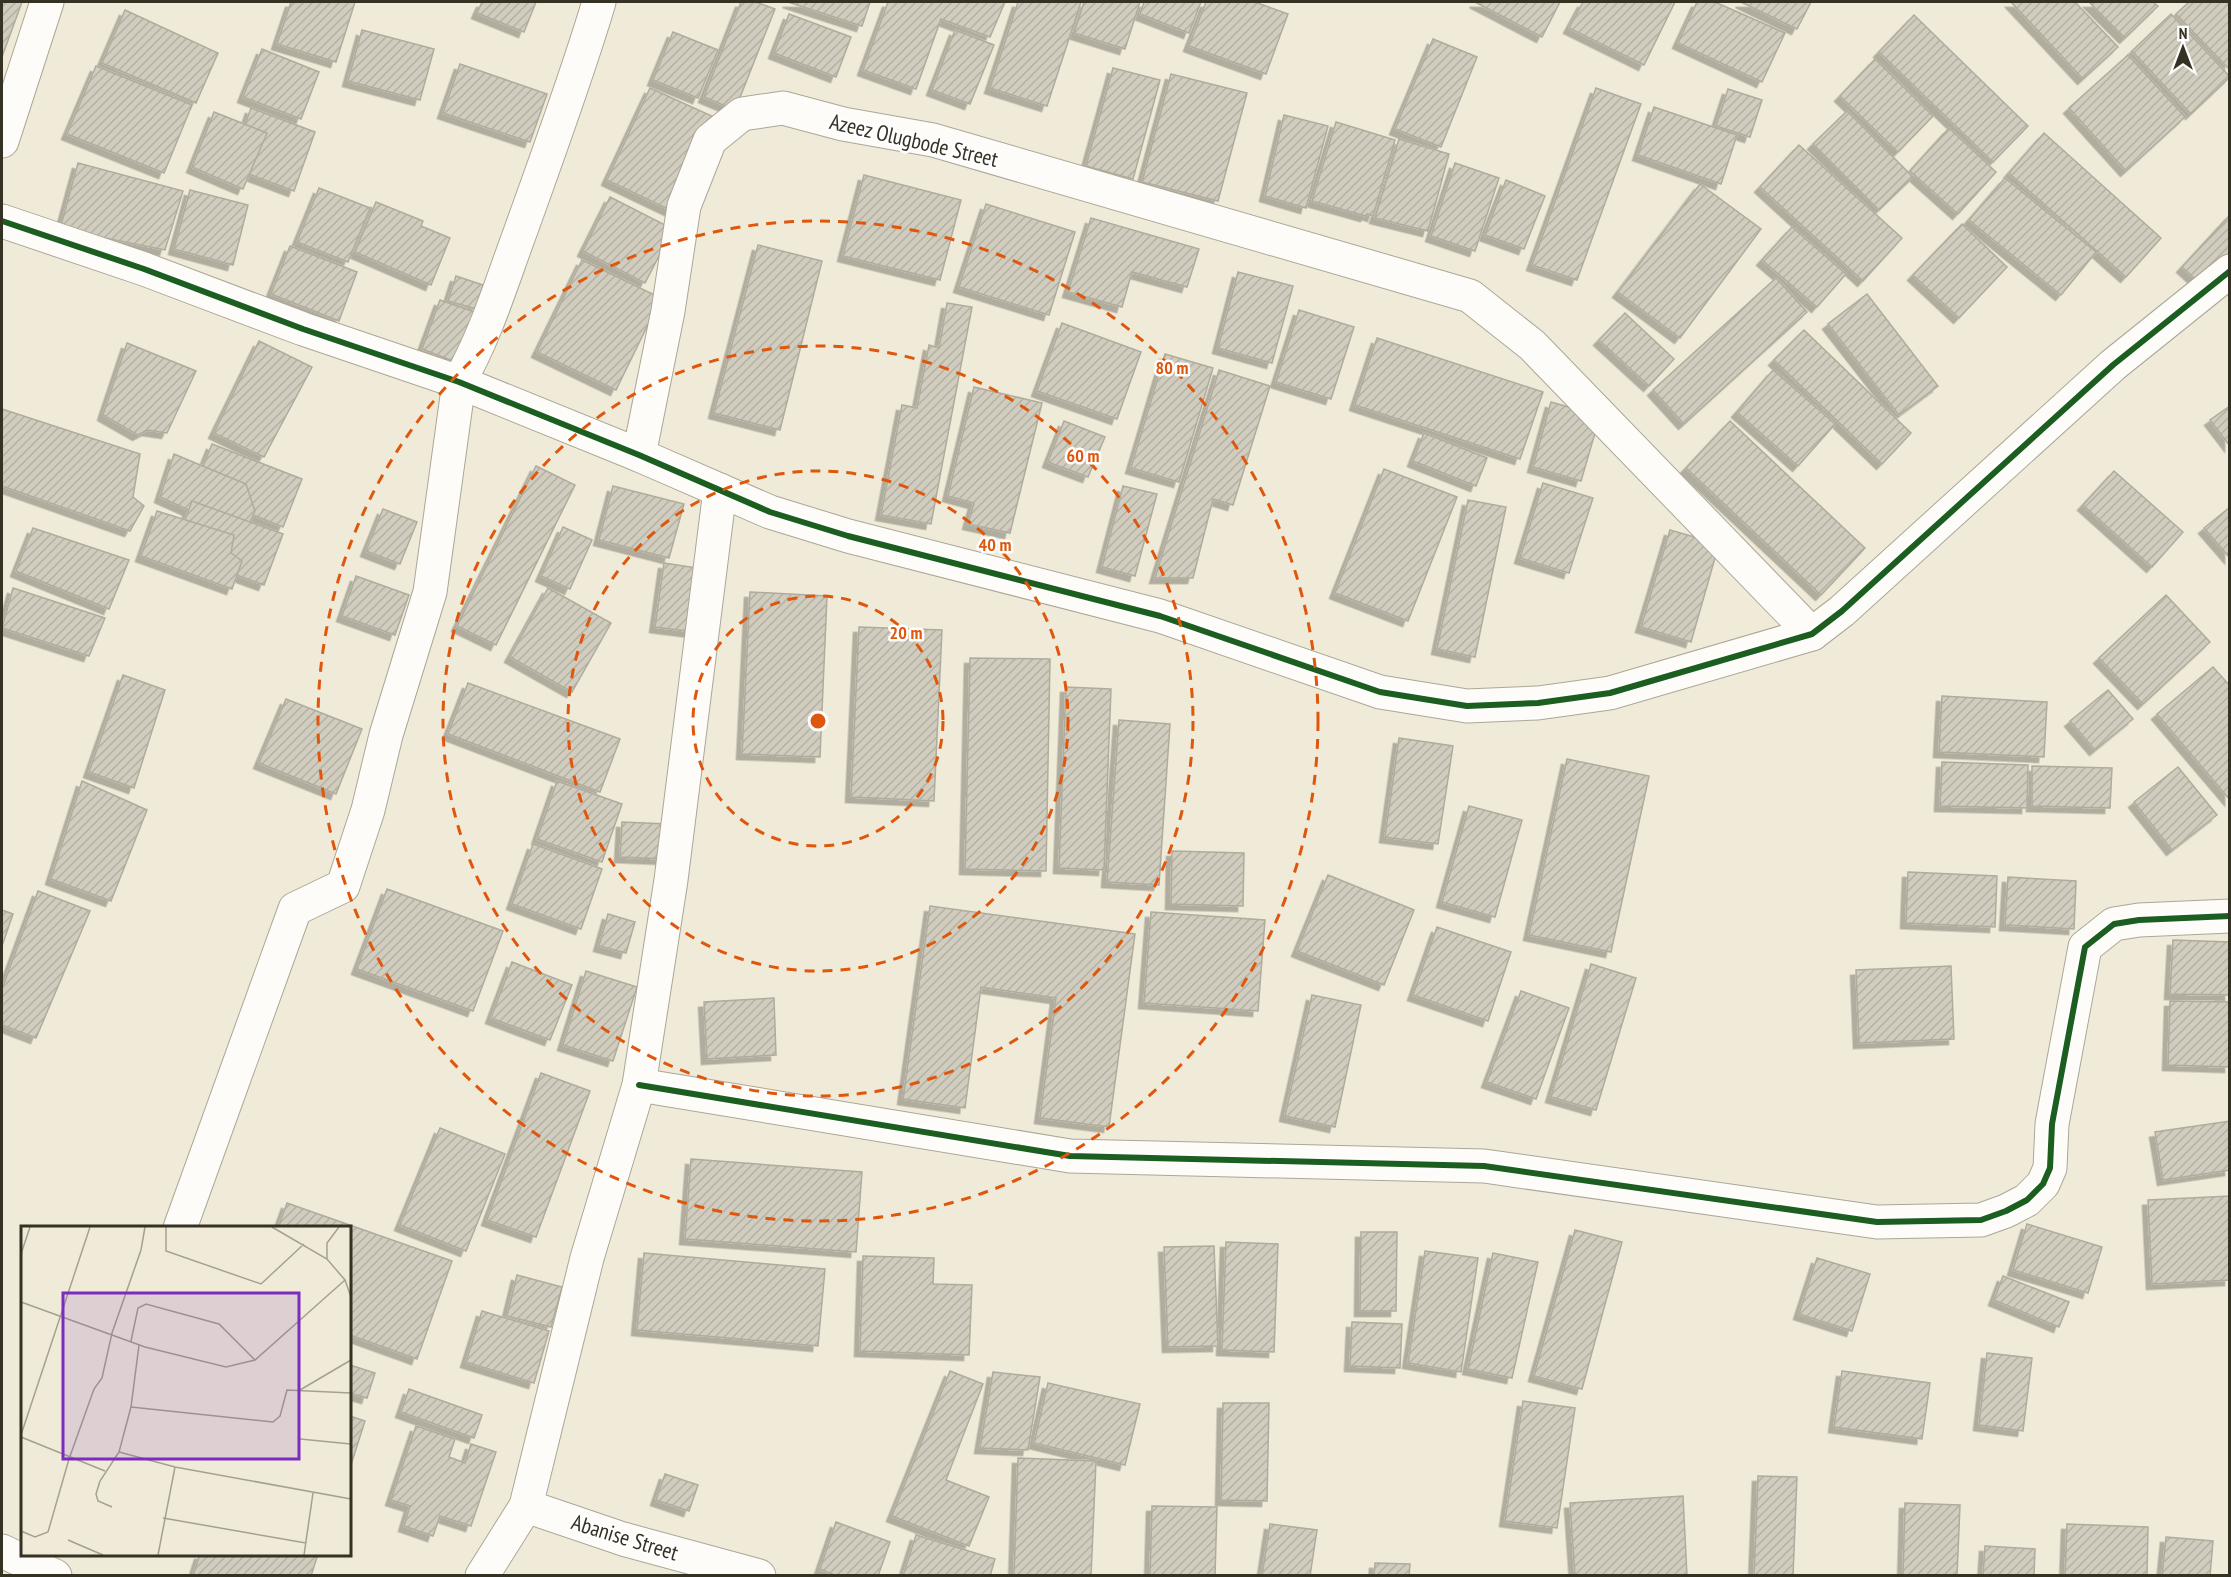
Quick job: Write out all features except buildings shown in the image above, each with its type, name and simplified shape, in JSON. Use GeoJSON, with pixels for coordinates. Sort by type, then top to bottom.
{"type":"FeatureCollection","features":[{"type":"Feature","properties":{"kind":"street"},"geometry":{"type":"LineString","coordinates":[[2,141],[47,2]]}},
{"type":"Feature","properties":{"kind":"street"},"geometry":{"type":"LineString","coordinates":[[180,1226],[295,909],[343,886],[368,810],[386,735],[430,592],[459,382],[469,366],[501,286],[580,66],[599,2]]}},
{"type":"Feature","properties":{"kind":"street","name":"Azeez Olugbode Street"},"geometry":{"type":"LineString","coordinates":[[639,455],[668,311],[684,206],[710,140],[742,114],[783,108],[843,124],[933,140],[1470,296],[1532,345],[1812,634]]}},
{"type":"Feature","properties":{"kind":"street"},"geometry":{"type":"LineString","coordinates":[[2,221],[144,269],[303,329],[459,382],[639,455],[770,512],[848,536],[1160,616],[1380,692],[1467,706],[1538,703],[1610,693],[1812,634],[1842,611],[2113,366],[2229,271]]}},
{"type":"Feature","properties":{"kind":"street"},"geometry":{"type":"LineString","coordinates":[[482,1575],[526,1506],[587,1258],[639,1085],[671,880],[720,490]]}},
{"type":"Feature","properties":{"kind":"street"},"geometry":{"type":"LineString","coordinates":[[639,1085],[1070,1156],[1484,1166],[1877,1222],[1981,1220],[2027,1200],[2043,1184],[2050,1168],[2052,1124],[2085,947],[2115,924],[2139,920],[2229,916]]}},
{"type":"Feature","properties":{"kind":"street","name":"Abanise Street"},"geometry":{"type":"LineString","coordinates":[[526,1506],[624,1539],[759,1575]]}},
{"type":"Feature","properties":{"kind":"street"},"geometry":{"type":"LineString","coordinates":[[2,1551],[54,1575],[61,1556]]}},
{"type":"Feature","properties":{"kind":"cycle path"},"geometry":{"type":"LineString","coordinates":[[2,221],[144,269],[303,329],[459,382],[639,455],[770,512],[848,536],[1160,616],[1380,692],[1467,706],[1538,703],[1610,693],[1812,634],[1842,611],[2113,365],[2230,271]]}},
{"type":"Feature","properties":{"kind":"cycle path"},"geometry":{"type":"LineString","coordinates":[[639,1085],[1070,1156],[1484,1166],[1877,1222],[1981,1220],[2027,1200],[2043,1184],[2050,1168],[2052,1124],[2085,947],[2114,924],[2139,920],[2230,916]]}}]}
